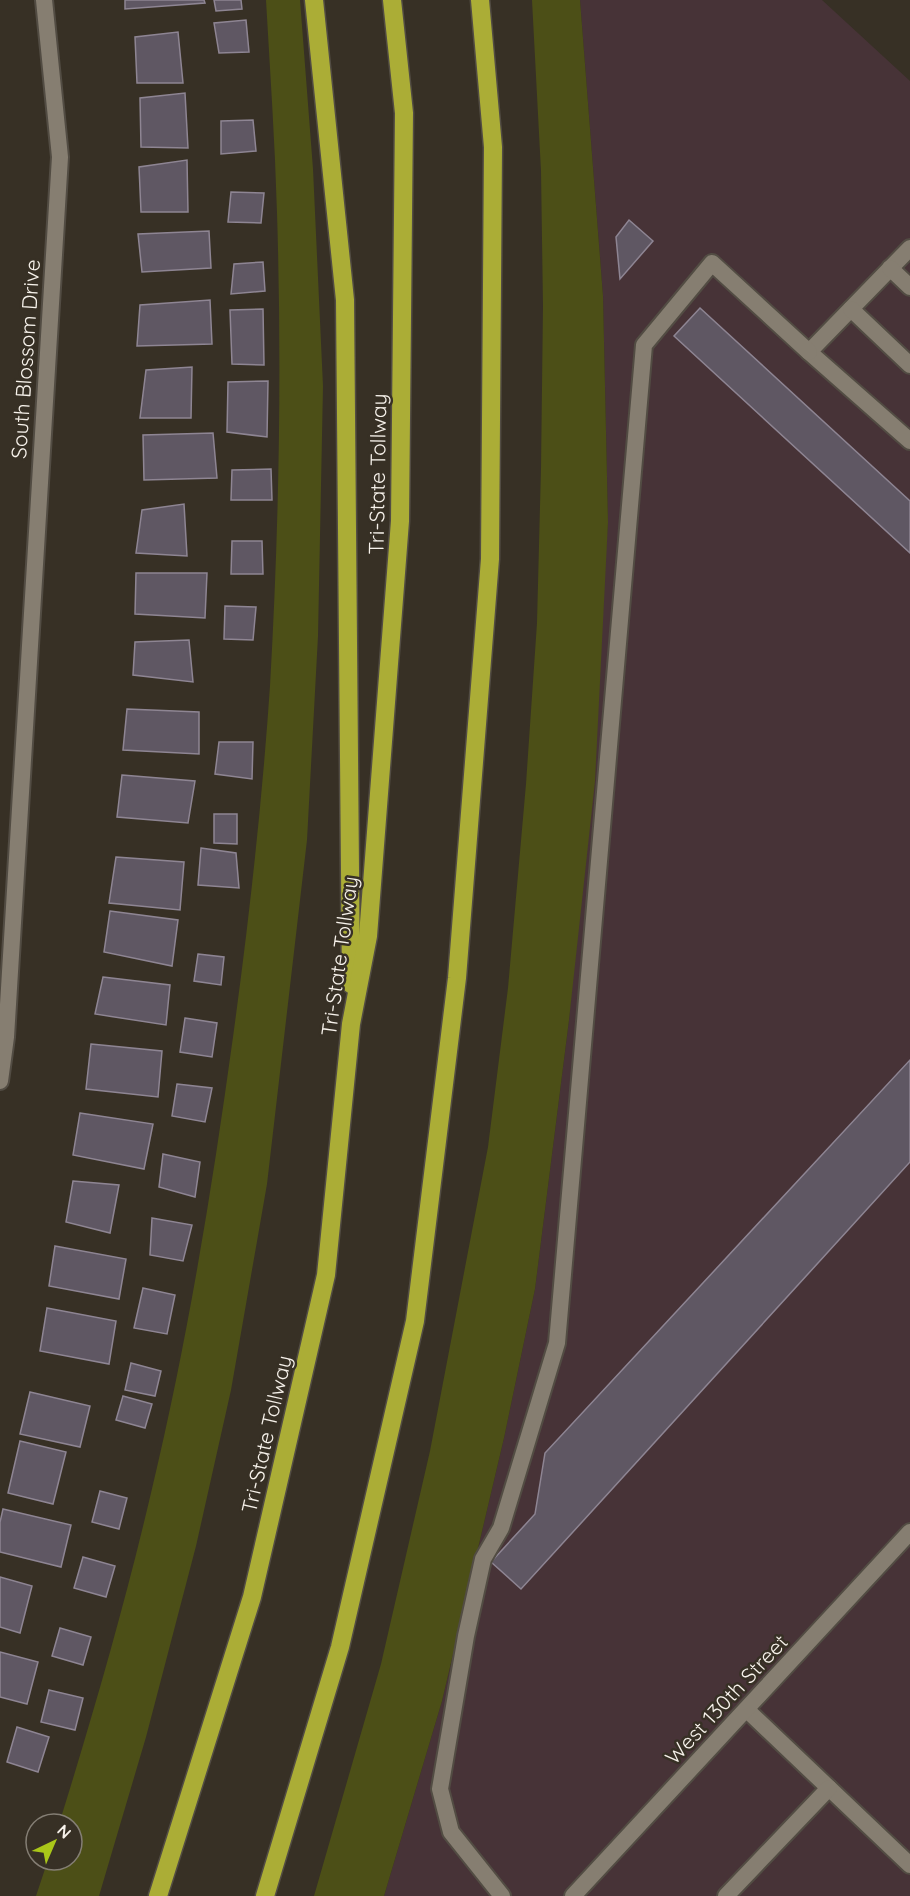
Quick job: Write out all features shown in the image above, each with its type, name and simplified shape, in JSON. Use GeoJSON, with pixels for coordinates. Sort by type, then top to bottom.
{"type":"FeatureCollection","features":[{"type":"Feature","properties":{"kind":"highway"},"geometry":{"type":"LineString","coordinates":[[314,0],[345,300],[351,1024]]}},
{"type":"Feature","properties":{"kind":"highway","name":"Tri-State Tollway"},"geometry":{"type":"LineString","coordinates":[[158,1896],[252,1597],[326,1275],[351,1024],[368,936],[400,521],[404,113],[392,0]]}},
{"type":"Feature","properties":{"kind":"highway"},"geometry":{"type":"LineString","coordinates":[[264,1896],[340,1647],[415,1321],[458,978],[490,560],[493,147],[480,0]]}},
{"type":"Feature","properties":{"kind":"street","name":"South Blossom Drive"},"geometry":{"type":"LineString","coordinates":[[0,1081],[6,1037],[60,157],[44,0]]}},
{"type":"Feature","properties":{"kind":"street"},"geometry":{"type":"LineString","coordinates":[[809,352],[910,248]]}},
{"type":"Feature","properties":{"kind":"street"},"geometry":{"type":"LineString","coordinates":[[502,1896],[451,1832],[440,1789],[466,1636],[483,1559],[501,1528],[557,1343],[644,345],[712,263],[910,441]]}},
{"type":"Feature","properties":{"kind":"street"},"geometry":{"type":"LineString","coordinates":[[890,268],[910,287]]}},
{"type":"Feature","properties":{"kind":"street"},"geometry":{"type":"LineString","coordinates":[[851,309],[910,365]]}},
{"type":"Feature","properties":{"kind":"street","name":"West 130th Street"},"geometry":{"type":"LineString","coordinates":[[573,1896],[910,1532]]}},
{"type":"Feature","properties":{"kind":"street"},"geometry":{"type":"LineString","coordinates":[[747,1710],[910,1864]]}},
{"type":"Feature","properties":{"kind":"street"},"geometry":{"type":"LineString","coordinates":[[726,1896],[829,1788]]}},
{"type":"Feature","properties":{"kind":"shaded area"},"geometry":{"type":"Polygon","coordinates":[[[266,0],[300,0],[313,169],[323,386],[318,636],[307,840],[267,1184],[231,1390],[196,1546],[146,1737],[99,1896],[36,1896],[44,1872],[84,1872],[84,1812],[63,1812],[130,1576],[164,1437],[187,1323],[225,1094],[259,818],[270,686],[279,391],[279,272],[266,0]]]}},
{"type":"Feature","properties":{"kind":"shaded area"},"geometry":{"type":"Polygon","coordinates":[[[532,0],[580,0],[603,296],[608,522],[595,781],[569,1020],[535,1289],[504,1438],[442,1701],[384,1896],[314,1896],[381,1664],[430,1451],[488,1147],[508,988],[537,623],[541,468],[543,306],[541,171],[532,0]]]}},
{"type":"Feature","properties":{"kind":"shaded area"},"geometry":{"type":"Polygon","coordinates":[[[580,0],[822,0],[910,81],[910,1896],[384,1896],[442,1701],[504,1438],[535,1289],[569,1020],[608,522],[603,296],[580,0]]]}},
{"type":"Feature","properties":{"kind":"building"},"geometry":{"type":"Polygon","coordinates":[[[125,0],[204,0],[205,3],[125,9],[125,0]]]}},
{"type":"Feature","properties":{"kind":"building"},"geometry":{"type":"Polygon","coordinates":[[[214,0],[241,0],[242,9],[216,11],[214,0]]]}},
{"type":"Feature","properties":{"kind":"building"},"geometry":{"type":"Polygon","coordinates":[[[246,20],[249,52],[219,53],[214,23],[246,20]]]}},
{"type":"Feature","properties":{"kind":"building"},"geometry":{"type":"Polygon","coordinates":[[[178,32],[183,83],[137,83],[135,37],[178,32]]]}},
{"type":"Feature","properties":{"kind":"building"},"geometry":{"type":"Polygon","coordinates":[[[185,93],[188,148],[141,147],[140,98],[185,93]]]}},
{"type":"Feature","properties":{"kind":"building"},"geometry":{"type":"Polygon","coordinates":[[[253,120],[256,151],[221,154],[221,121],[253,120]]]}},
{"type":"Feature","properties":{"kind":"building"},"geometry":{"type":"Polygon","coordinates":[[[187,160],[188,212],[141,212],[139,167],[187,160]]]}},
{"type":"Feature","properties":{"kind":"building"},"geometry":{"type":"Polygon","coordinates":[[[231,192],[264,193],[261,223],[228,222],[231,192]]]}},
{"type":"Feature","properties":{"kind":"building"},"geometry":{"type":"Polygon","coordinates":[[[629,220],[653,241],[620,279],[616,237],[629,220]]]}},
{"type":"Feature","properties":{"kind":"building"},"geometry":{"type":"Polygon","coordinates":[[[209,231],[211,268],[142,272],[138,234],[209,231]]]}},
{"type":"Feature","properties":{"kind":"building"},"geometry":{"type":"Polygon","coordinates":[[[263,262],[265,291],[231,294],[234,264],[263,262]]]}},
{"type":"Feature","properties":{"kind":"building"},"geometry":{"type":"Polygon","coordinates":[[[210,300],[212,344],[137,346],[140,305],[210,300]]]}},
{"type":"Feature","properties":{"kind":"building"},"geometry":{"type":"Polygon","coordinates":[[[700,308],[910,501],[910,553],[674,336],[700,308]]]}},
{"type":"Feature","properties":{"kind":"building"},"geometry":{"type":"Polygon","coordinates":[[[263,309],[264,365],[232,364],[230,310],[263,309]]]}},
{"type":"Feature","properties":{"kind":"building"},"geometry":{"type":"Polygon","coordinates":[[[192,367],[191,418],[140,418],[146,370],[192,367]]]}},
{"type":"Feature","properties":{"kind":"building"},"geometry":{"type":"Polygon","coordinates":[[[268,381],[267,437],[227,432],[228,382],[268,381]]]}},
{"type":"Feature","properties":{"kind":"building"},"geometry":{"type":"Polygon","coordinates":[[[213,433],[217,478],[144,480],[143,435],[213,433]]]}},
{"type":"Feature","properties":{"kind":"building"},"geometry":{"type":"Polygon","coordinates":[[[271,469],[272,500],[231,500],[232,470],[271,469]]]}},
{"type":"Feature","properties":{"kind":"building"},"geometry":{"type":"Polygon","coordinates":[[[184,504],[187,556],[136,553],[142,510],[184,504]]]}},
{"type":"Feature","properties":{"kind":"building"},"geometry":{"type":"Polygon","coordinates":[[[232,541],[262,541],[263,574],[231,574],[232,541]]]}},
{"type":"Feature","properties":{"kind":"building"},"geometry":{"type":"Polygon","coordinates":[[[136,573],[207,573],[205,618],[135,614],[136,573]]]}},
{"type":"Feature","properties":{"kind":"building"},"geometry":{"type":"Polygon","coordinates":[[[225,606],[256,607],[253,640],[224,639],[225,606]]]}},
{"type":"Feature","properties":{"kind":"building"},"geometry":{"type":"Polygon","coordinates":[[[189,640],[193,682],[133,675],[135,642],[189,640]]]}},
{"type":"Feature","properties":{"kind":"building"},"geometry":{"type":"Polygon","coordinates":[[[127,709],[199,712],[199,754],[123,750],[127,709]]]}},
{"type":"Feature","properties":{"kind":"building"},"geometry":{"type":"Polygon","coordinates":[[[219,742],[253,742],[252,779],[215,774],[219,742]]]}},
{"type":"Feature","properties":{"kind":"building"},"geometry":{"type":"Polygon","coordinates":[[[122,775],[195,781],[188,823],[117,817],[122,775]]]}},
{"type":"Feature","properties":{"kind":"building"},"geometry":{"type":"Polygon","coordinates":[[[214,814],[237,814],[237,844],[214,843],[214,814]]]}},
{"type":"Feature","properties":{"kind":"building"},"geometry":{"type":"Polygon","coordinates":[[[201,848],[236,853],[239,888],[198,885],[201,848]]]}},
{"type":"Feature","properties":{"kind":"building"},"geometry":{"type":"Polygon","coordinates":[[[116,857],[184,862],[180,910],[109,903],[116,857]]]}},
{"type":"Feature","properties":{"kind":"building"},"geometry":{"type":"Polygon","coordinates":[[[110,911],[178,920],[172,966],[104,952],[110,911]]]}},
{"type":"Feature","properties":{"kind":"building"},"geometry":{"type":"Polygon","coordinates":[[[198,954],[224,957],[221,985],[194,981],[198,954]]]}},
{"type":"Feature","properties":{"kind":"building"},"geometry":{"type":"Polygon","coordinates":[[[103,977],[170,985],[166,1025],[95,1014],[103,977]]]}},
{"type":"Feature","properties":{"kind":"building"},"geometry":{"type":"Polygon","coordinates":[[[185,1018],[217,1023],[212,1057],[180,1052],[185,1018]]]}},
{"type":"Feature","properties":{"kind":"building"},"geometry":{"type":"Polygon","coordinates":[[[91,1044],[162,1051],[158,1097],[86,1089],[91,1044]]]}},
{"type":"Feature","properties":{"kind":"building"},"geometry":{"type":"Polygon","coordinates":[[[910,1060],[910,1162],[521,1589],[491,1562],[535,1514],[545,1453],[910,1060]]]}},
{"type":"Feature","properties":{"kind":"building"},"geometry":{"type":"Polygon","coordinates":[[[177,1084],[212,1088],[205,1122],[172,1116],[177,1084]]]}},
{"type":"Feature","properties":{"kind":"building"},"geometry":{"type":"Polygon","coordinates":[[[80,1113],[153,1124],[144,1169],[73,1155],[80,1113]]]}},
{"type":"Feature","properties":{"kind":"building"},"geometry":{"type":"Polygon","coordinates":[[[163,1154],[200,1162],[195,1197],[159,1187],[163,1154]]]}},
{"type":"Feature","properties":{"kind":"building"},"geometry":{"type":"Polygon","coordinates":[[[73,1181],[119,1185],[110,1233],[66,1222],[73,1181]]]}},
{"type":"Feature","properties":{"kind":"building"},"geometry":{"type":"Polygon","coordinates":[[[152,1218],[192,1225],[183,1261],[150,1255],[152,1218]]]}},
{"type":"Feature","properties":{"kind":"building"},"geometry":{"type":"Polygon","coordinates":[[[55,1246],[126,1259],[119,1299],[49,1286],[55,1246]]]}},
{"type":"Feature","properties":{"kind":"building"},"geometry":{"type":"Polygon","coordinates":[[[143,1288],[175,1295],[167,1334],[134,1328],[143,1288]]]}},
{"type":"Feature","properties":{"kind":"building"},"geometry":{"type":"Polygon","coordinates":[[[47,1308],[116,1321],[109,1364],[40,1351],[47,1308]]]}},
{"type":"Feature","properties":{"kind":"building"},"geometry":{"type":"Polygon","coordinates":[[[131,1363],[161,1371],[155,1396],[125,1390],[131,1363]]]}},
{"type":"Feature","properties":{"kind":"building"},"geometry":{"type":"Polygon","coordinates":[[[30,1392],[90,1406],[80,1447],[20,1434],[30,1392]]]}},
{"type":"Feature","properties":{"kind":"building"},"geometry":{"type":"Polygon","coordinates":[[[123,1396],[152,1404],[145,1428],[116,1420],[123,1396]]]}},
{"type":"Feature","properties":{"kind":"building"},"geometry":{"type":"Polygon","coordinates":[[[20,1441],[66,1452],[53,1504],[8,1493],[20,1441]]]}},
{"type":"Feature","properties":{"kind":"building"},"geometry":{"type":"Polygon","coordinates":[[[100,1491],[127,1498],[119,1529],[92,1522],[100,1491]]]}},
{"type":"Feature","properties":{"kind":"building"},"geometry":{"type":"Polygon","coordinates":[[[3,1509],[71,1525],[61,1567],[0,1552],[0,1522],[3,1509]]]}},
{"type":"Feature","properties":{"kind":"building"},"geometry":{"type":"Polygon","coordinates":[[[83,1557],[115,1566],[106,1597],[74,1588],[83,1557]]]}},
{"type":"Feature","properties":{"kind":"building"},"geometry":{"type":"Polygon","coordinates":[[[0,1577],[32,1586],[20,1633],[0,1627],[0,1577]]]}},
{"type":"Feature","properties":{"kind":"building"},"geometry":{"type":"Polygon","coordinates":[[[60,1628],[91,1637],[83,1665],[52,1656],[60,1628]]]}},
{"type":"Feature","properties":{"kind":"building"},"geometry":{"type":"Polygon","coordinates":[[[0,1652],[38,1662],[27,1704],[0,1697],[0,1652]]]}},
{"type":"Feature","properties":{"kind":"building"},"geometry":{"type":"Polygon","coordinates":[[[49,1690],[83,1698],[75,1730],[41,1722],[49,1690]]]}},
{"type":"Feature","properties":{"kind":"building"},"geometry":{"type":"Polygon","coordinates":[[[17,1727],[49,1737],[38,1772],[7,1762],[17,1727]]]}}]}
